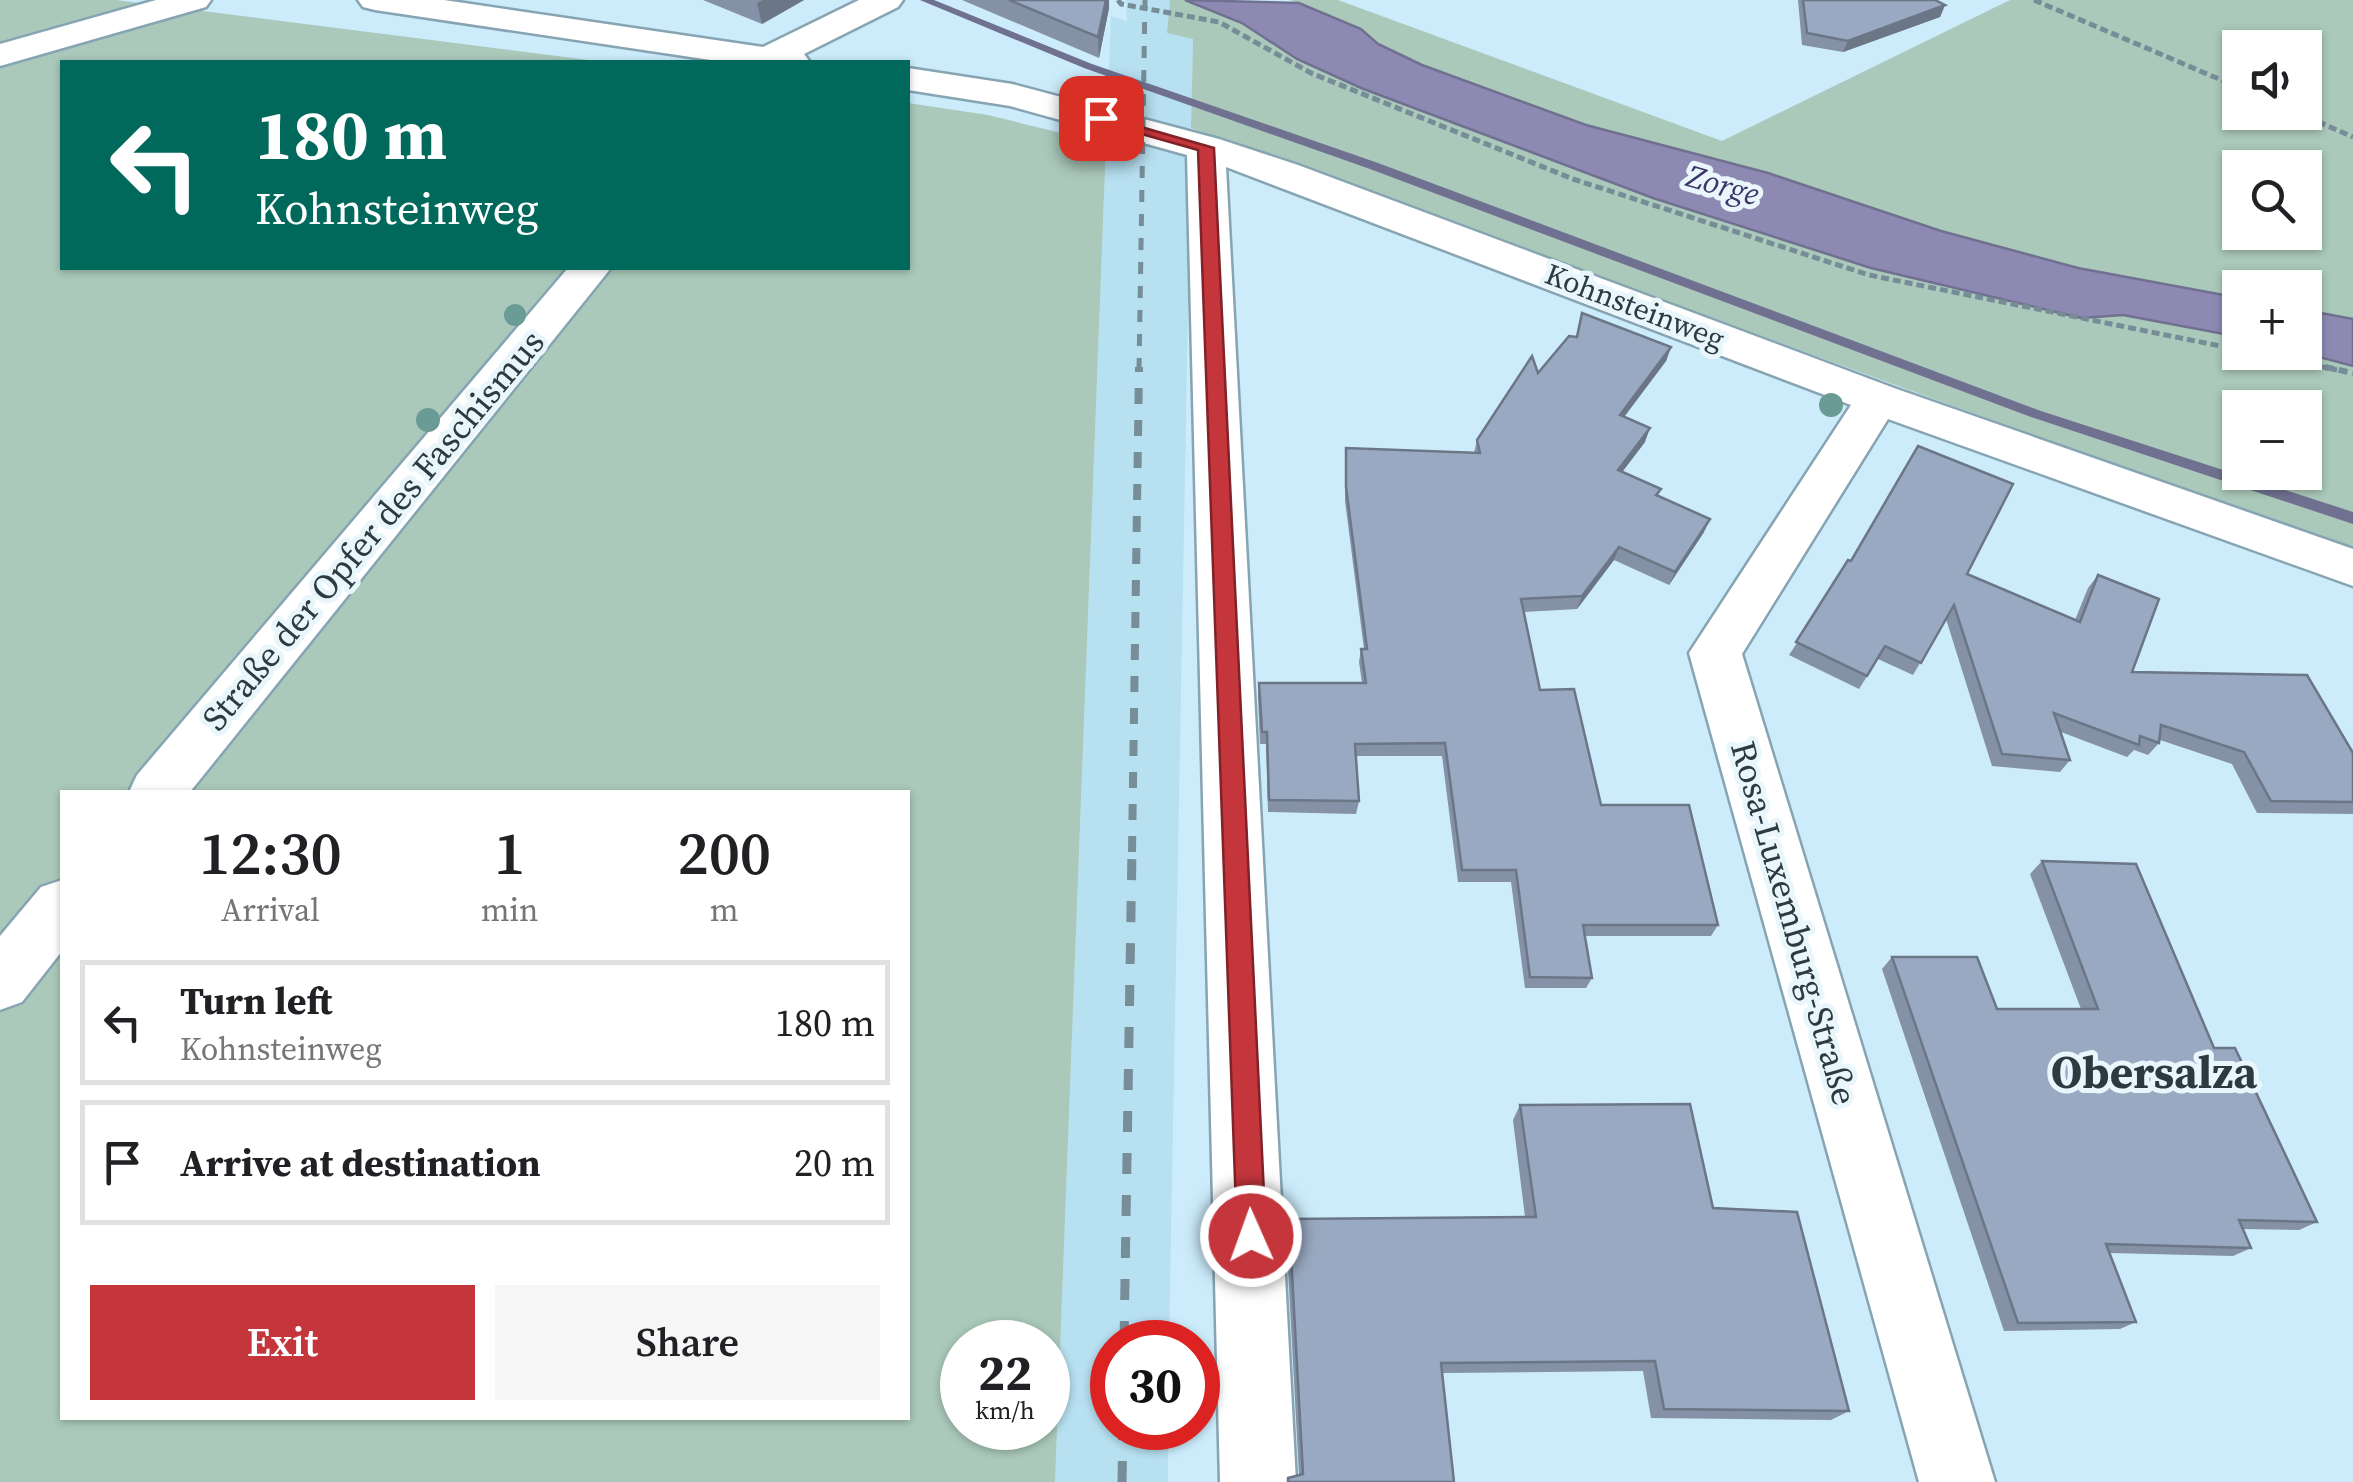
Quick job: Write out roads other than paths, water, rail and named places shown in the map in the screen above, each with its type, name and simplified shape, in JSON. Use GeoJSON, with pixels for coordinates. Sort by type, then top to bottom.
{"type":"FeatureCollection","features":[{"type":"Feature","properties":{"kind":"street"},"geometry":{"type":"LineString","coordinates":[[0,54],[194,0]]}},
{"type":"Feature","properties":{"kind":"street"},"geometry":{"type":"LineString","coordinates":[[374,0],[766,60]]}},
{"type":"Feature","properties":{"kind":"street"},"geometry":{"type":"LineString","coordinates":[[775,60],[886,0]]}},
{"type":"Feature","properties":{"kind":"street"},"geometry":{"type":"LineString","coordinates":[[839,22],[845,60]]}},
{"type":"Feature","properties":{"kind":"street","name":"Kohnsteinweg"},"geometry":{"type":"LineString","coordinates":[[910,80],[1012,95],[1284,172],[1878,399],[2353,568]]}},
{"type":"Feature","properties":{"kind":"street"},"geometry":{"type":"LineString","coordinates":[[1206,148],[1258,1482]]}},
{"type":"Feature","properties":{"kind":"street","name":"Straße der Opfer des Faschismus"},"geometry":{"type":"LineString","coordinates":[[158,790],[588,270]]}},
{"type":"Feature","properties":{"kind":"street","name":"Rosa-Luxemburg-Straße"},"geometry":{"type":"LineString","coordinates":[[1878,399],[1716,652],[1958,1482]]}},
{"type":"Feature","properties":{"kind":"street"},"geometry":{"type":"LineString","coordinates":[[0,982],[60,908]]}},
{"type":"Feature","properties":{"kind":"water","name":"Zorge"},"geometry":{"type":"Polygon","coordinates":[[[1185,0],[1299,3],[1361,29],[1378,44],[1422,65],[1586,125],[1768,173],[1941,231],[2078,268],[2222,295],[2222,334],[2123,315],[2081,318],[1871,268],[1653,198],[1361,88],[1297,59],[1242,23],[1185,0]]]}},
{"type":"Feature","properties":{"kind":"water"},"geometry":{"type":"Polygon","coordinates":[[[2322,313],[2353,319],[2353,366],[2322,358],[2322,313]]]}},
{"type":"Feature","properties":{"kind":"waterway"},"geometry":{"type":"LineString","coordinates":[[925,0],[1088,66],[1374,166],[2036,414],[2353,518]]}},
{"type":"Feature","properties":{"kind":"railway"},"geometry":{"type":"LineString","coordinates":[[1139,370],[1145,0]]}},
{"type":"Feature","properties":{"kind":"railway"},"geometry":{"type":"LineString","coordinates":[[1132,852],[1139,367]]}},
{"type":"Feature","properties":{"kind":"railway"},"geometry":{"type":"LineString","coordinates":[[1124,1320],[1132,850]]}},
{"type":"Feature","properties":{"kind":"railway"},"geometry":{"type":"LineString","coordinates":[[1122,1482],[1123,1450]]}},
{"type":"Feature","properties":{"kind":"district","name":"Obersalza"},"geometry":{"type":"Point","coordinates":[2154,1072]}}]}
